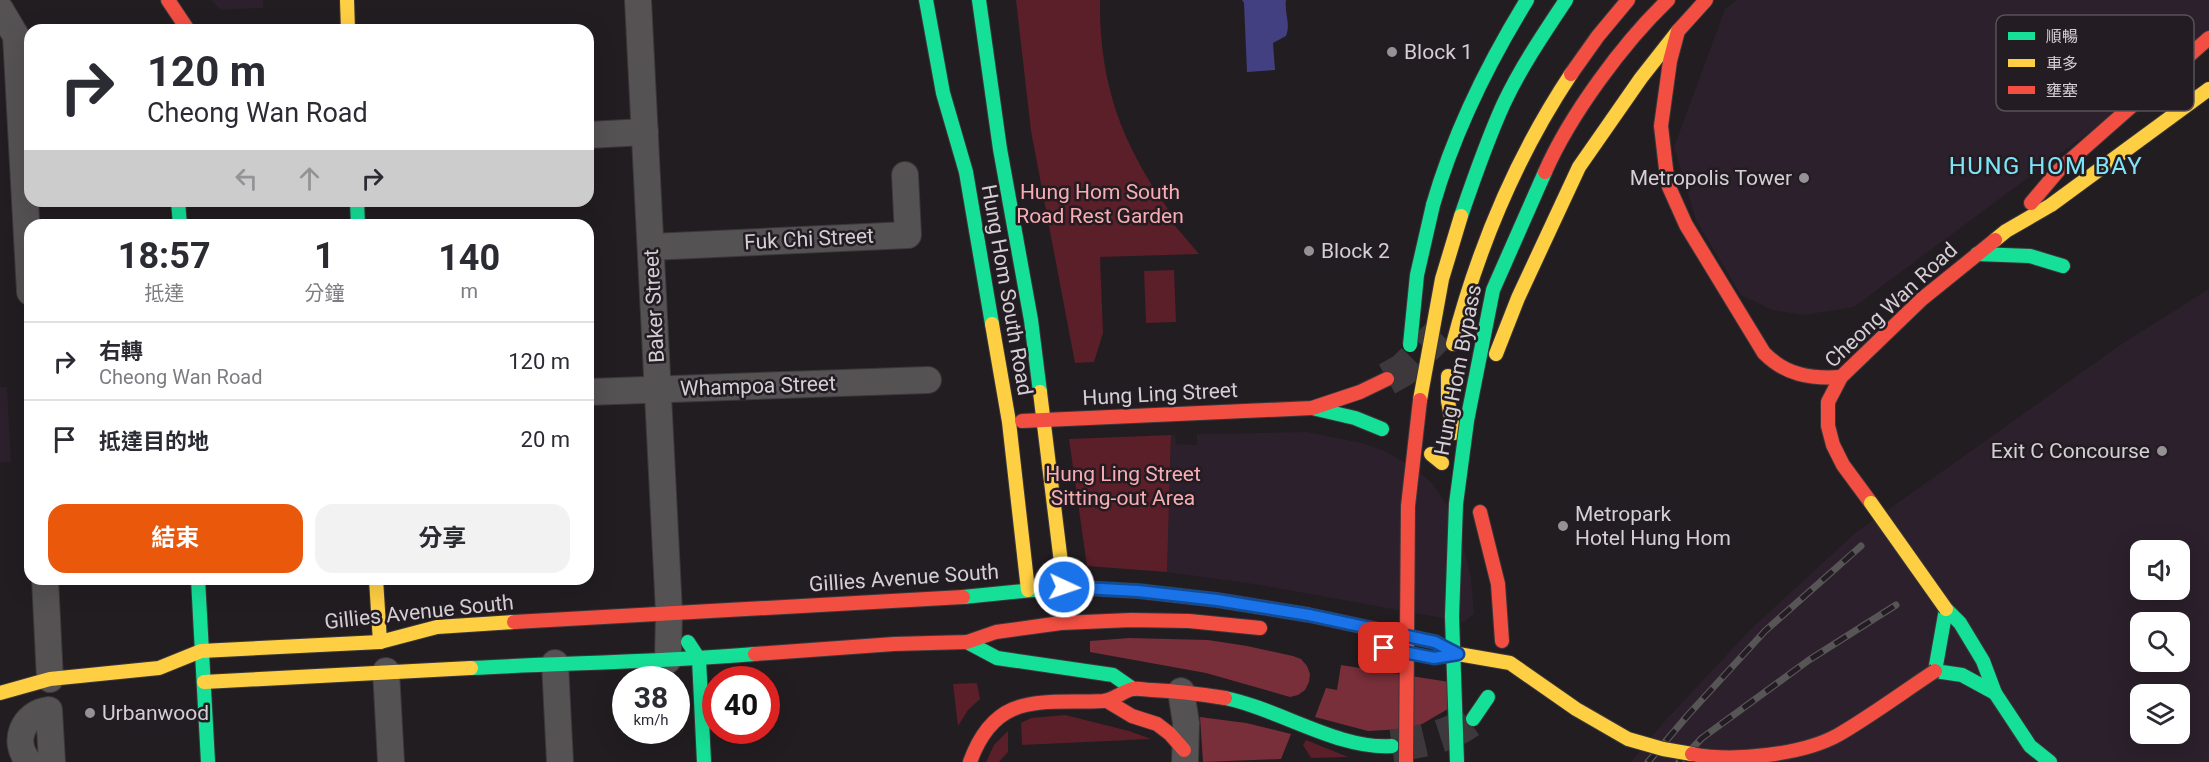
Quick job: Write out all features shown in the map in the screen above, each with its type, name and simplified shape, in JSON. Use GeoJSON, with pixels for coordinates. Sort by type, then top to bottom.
{"type":"FeatureCollection","features":[{"type":"Feature","properties":{"kind":"street"},"geometry":{"type":"LineString","coordinates":[[162,0],[163,20]]}},
{"type":"Feature","properties":{"kind":"street"},"geometry":{"type":"LineString","coordinates":[[168,0],[186,24]]}},
{"type":"Feature","properties":{"kind":"street"},"geometry":{"type":"LineString","coordinates":[[347,0],[348,24]]}},
{"type":"Feature","properties":{"kind":"street","name":"Baker Street"},"geometry":{"type":"LineString","coordinates":[[638,0],[669,612],[668,660]]}},
{"type":"Feature","properties":{"kind":"street","name":"Hung Hom South Road"},"geometry":{"type":"LineString","coordinates":[[926,0],[943,93],[966,172],[1009,422],[1028,590]]}},
{"type":"Feature","properties":{"kind":"street","name":"Hung Hom South Road"},"geometry":{"type":"LineString","coordinates":[[979,0],[1000,149],[1031,320],[1064,587]]}},
{"type":"Feature","properties":{"kind":"street"},"geometry":{"type":"LineString","coordinates":[[1408,363],[1417,275],[1427,223],[1437,190],[1450,151],[1471,105],[1527,0]]}},
{"type":"Feature","properties":{"kind":"street","name":"Hung Hom Bypass"},"geometry":{"type":"LineString","coordinates":[[1406,762],[1408,506],[1422,383],[1442,279],[1478,165],[1504,103],[1534,47],[1566,0]]}},
{"type":"Feature","properties":{"kind":"street"},"geometry":{"type":"LineString","coordinates":[[1453,345],[1460,313],[1481,245],[1515,171],[1550,107],[1599,32],[1628,0]]}},
{"type":"Feature","properties":{"kind":"street","name":"Hung Hom Bypass"},"geometry":{"type":"LineString","coordinates":[[1457,762],[1452,617],[1456,504],[1467,421],[1493,290],[1551,159],[1593,89],[1652,15],[1668,0]]}},
{"type":"Feature","properties":{"kind":"street"},"geometry":{"type":"LineString","coordinates":[[1467,421],[1518,298],[1580,167],[1620,106],[1678,31],[1706,0]]}},
{"type":"Feature","properties":{"kind":"street"},"geometry":{"type":"LineString","coordinates":[[0,9],[16,36],[24,182]]}},
{"type":"Feature","properties":{"kind":"street"},"geometry":{"type":"LineString","coordinates":[[190,10],[190,24]]}},
{"type":"Feature","properties":{"kind":"street"},"geometry":{"type":"LineString","coordinates":[[1678,31],[1670,61],[1661,126],[1669,187],[1677,207],[1764,353],[1773,363],[1802,377],[1814,379],[1840,377]]}},
{"type":"Feature","properties":{"kind":"street"},"geometry":{"type":"LineString","coordinates":[[2194,51],[2209,38]]}},
{"type":"Feature","properties":{"kind":"street","name":"Cheong Wan Road"},"geometry":{"type":"LineString","coordinates":[[2194,99],[2209,88]]}},
{"type":"Feature","properties":{"kind":"street"},"geometry":{"type":"LineString","coordinates":[[2006,231],[2058,171],[2126,111]]}},
{"type":"Feature","properties":{"kind":"street","name":"Cheong Wan Road"},"geometry":{"type":"LineString","coordinates":[[2050,762],[2030,746],[1995,693],[1983,661],[1960,623],[1946,609],[1843,465],[1833,445],[1828,426],[1828,402],[1840,377],[1922,299],[2006,231],[2051,205],[2178,111]]}},
{"type":"Feature","properties":{"kind":"street"},"geometry":{"type":"LineString","coordinates":[[594,135],[645,132]]}},
{"type":"Feature","properties":{"kind":"street","name":"Fuk Chi Street"},"geometry":{"type":"LineString","coordinates":[[651,247],[908,235],[905,175]]}},
{"type":"Feature","properties":{"kind":"street"},"geometry":{"type":"LineString","coordinates":[[1977,254],[2030,256],[2063,266]]}},
{"type":"Feature","properties":{"kind":"street"},"geometry":{"type":"LineString","coordinates":[[1448,376],[1448,402],[1454,433]]}},
{"type":"Feature","properties":{"kind":"street"},"geometry":{"type":"LineString","coordinates":[[1312,408],[1360,392],[1387,379]]}},
{"type":"Feature","properties":{"kind":"street","name":"Whampoa Street"},"geometry":{"type":"LineString","coordinates":[[594,392],[928,380]]}},
{"type":"Feature","properties":{"kind":"street"},"geometry":{"type":"LineString","coordinates":[[1407,398],[1408,506]]}},
{"type":"Feature","properties":{"kind":"street"},"geometry":{"type":"LineString","coordinates":[[1312,408],[1355,418],[1382,429]]}},
{"type":"Feature","properties":{"kind":"street","name":"Hung Ling Street"},"geometry":{"type":"LineString","coordinates":[[1009,422],[1312,408]]}},
{"type":"Feature","properties":{"kind":"street"},"geometry":{"type":"LineString","coordinates":[[1431,454],[1442,463]]}},
{"type":"Feature","properties":{"kind":"street"},"geometry":{"type":"LineString","coordinates":[[1480,512],[1498,584],[1502,641]]}},
{"type":"Feature","properties":{"kind":"street"},"geometry":{"type":"LineString","coordinates":[[45,585],[50,679]]}},
{"type":"Feature","properties":{"kind":"street"},"geometry":{"type":"LineString","coordinates":[[198,585],[208,762]]}},
{"type":"Feature","properties":{"kind":"street"},"geometry":{"type":"LineString","coordinates":[[376,585],[380,642]]}},
{"type":"Feature","properties":{"kind":"street"},"geometry":{"type":"LineString","coordinates":[[1028,590],[1064,587],[1138,591],[1217,600],[1309,615],[1435,642],[1458,654]]}},
{"type":"Feature","properties":{"kind":"street"},"geometry":{"type":"LineString","coordinates":[[1028,590],[1053,614]]}},
{"type":"Feature","properties":{"kind":"street","name":"Gillies Avenue South"},"geometry":{"type":"LineString","coordinates":[[0,693],[50,679],[159,668],[201,651],[380,642],[437,627],[669,612],[969,597],[1028,590]]}},
{"type":"Feature","properties":{"kind":"street"},"geometry":{"type":"LineString","coordinates":[[1935,670],[1946,609]]}},
{"type":"Feature","properties":{"kind":"street","name":"Baker Street"},"geometry":{"type":"LineString","coordinates":[[669,612],[699,659],[704,762]]}},
{"type":"Feature","properties":{"kind":"street"},"geometry":{"type":"LineString","coordinates":[[204,682],[555,663],[699,659],[894,644],[967,642],[1053,614],[1131,620],[1189,621],[1269,630]]}},
{"type":"Feature","properties":{"kind":"street"},"geometry":{"type":"LineString","coordinates":[[967,642],[997,658],[1113,675],[1133,689]]}},
{"type":"Feature","properties":{"kind":"street"},"geometry":{"type":"LineString","coordinates":[[1394,650],[1429,657],[1458,654],[1510,663],[1576,709],[1628,739],[1663,749],[1701,756],[1760,757],[1803,747],[1836,736],[1935,670],[1962,675],[1995,693]]}},
{"type":"Feature","properties":{"kind":"street"},"geometry":{"type":"LineString","coordinates":[[555,663],[560,762]]}},
{"type":"Feature","properties":{"kind":"street"},"geometry":{"type":"LineString","coordinates":[[386,671],[391,762]]}},
{"type":"Feature","properties":{"kind":"street"},"geometry":{"type":"LineString","coordinates":[[970,762],[984,732],[994,722],[1017,707],[1044,701],[1107,701],[1133,689],[1181,691],[1229,699],[1383,752]]}},
{"type":"Feature","properties":{"kind":"street"},"geometry":{"type":"LineString","coordinates":[[1181,691],[1186,723],[1185,756]]}},
{"type":"Feature","properties":{"kind":"street"},"geometry":{"type":"LineString","coordinates":[[1473,718],[1488,697]]}},
{"type":"Feature","properties":{"kind":"street"},"geometry":{"type":"LineString","coordinates":[[1107,701],[1132,716],[1157,724],[1170,734],[1185,756]]}},
{"type":"Feature","properties":{"kind":"street"},"geometry":{"type":"LineString","coordinates":[[29,762],[21,749],[23,727],[31,717],[49,710],[52,762]]}},
{"type":"Feature","properties":{"kind":"shaded area"},"geometry":{"type":"Polygon","coordinates":[[[211,0],[263,0],[263,8],[221,10],[211,0]]]}},
{"type":"Feature","properties":{"kind":"shaded area"},"geometry":{"type":"Polygon","coordinates":[[[1242,0],[1286,0],[1288,22],[1286,36],[1273,43],[1275,70],[1247,72],[1242,0]]]}},
{"type":"Feature","properties":{"kind":"shaded area"},"geometry":{"type":"Polygon","coordinates":[[[1737,0],[2209,0],[2209,43],[2194,54],[2194,15],[1996,15],[1996,111],[2118,111],[1854,307],[1804,315],[1772,310],[1741,295],[1696,220],[1674,147],[1725,9],[1737,0]]]}},
{"type":"Feature","properties":{"kind":"shaded area"},"geometry":{"type":"Polygon","coordinates":[[[2209,289],[2209,762],[1631,762],[1662,724],[1750,630],[1854,534],[2123,343],[2209,289]]]}},
{"type":"Feature","properties":{"kind":"shaded area"},"geometry":{"type":"Polygon","coordinates":[[[0,387],[7,387],[11,462],[0,462],[0,387]]]}},
{"type":"Feature","properties":{"kind":"shaded area"},"geometry":{"type":"Polygon","coordinates":[[[1307,432],[1362,443],[1385,451],[1413,467],[1432,483],[1451,511],[1462,539],[1471,578],[1474,614],[1464,622],[1260,585],[1167,572],[1171,435],[1175,435],[1176,444],[1197,445],[1197,434],[1307,432]]]}},
{"type":"Feature","properties":{"kind":"shaded area"},"geometry":{"type":"Polygon","coordinates":[[[1129,638],[1208,640],[1293,656],[1301,659],[1307,666],[1310,674],[1309,682],[1305,690],[1290,697],[1206,673],[1090,652],[1090,641],[1129,638]]]}},
{"type":"Feature","properties":{"kind":"shaded area"},"geometry":{"type":"Polygon","coordinates":[[[1341,665],[1462,684],[1453,706],[1422,724],[1404,729],[1368,731],[1315,717],[1326,688],[1337,690],[1341,665]]]}},
{"type":"Feature","properties":{"kind":"shaded area"},"geometry":{"type":"Polygon","coordinates":[[[1200,717],[1246,723],[1291,734],[1281,759],[1203,762],[1200,717]]]}},
{"type":"Feature","properties":{"kind":"green space","name":"Hung Hom South Road Rest Garden"},"geometry":{"type":"Polygon","coordinates":[[[1016,0],[1100,0],[1104,58],[1116,110],[1137,160],[1168,209],[1164,213],[1199,254],[1100,257],[1103,333],[1094,362],[1075,363],[1031,131],[1016,0]]]}},
{"type":"Feature","properties":{"kind":"green space"},"geometry":{"type":"Polygon","coordinates":[[[1174,270],[1176,322],[1146,323],[1144,271],[1174,270]]]}},
{"type":"Feature","properties":{"kind":"green space","name":"Hung Ling Street Sitting-out Area"},"geometry":{"type":"Polygon","coordinates":[[[1171,435],[1167,572],[1087,566],[1069,439],[1171,435]]]}},
{"type":"Feature","properties":{"kind":"green space"},"geometry":{"type":"Polygon","coordinates":[[[977,683],[980,699],[968,710],[958,726],[953,684],[977,683]]]}},
{"type":"Feature","properties":{"kind":"green space"},"geometry":{"type":"Polygon","coordinates":[[[1065,715],[1151,739],[1022,745],[1021,723],[1031,718],[1065,715]]]}},
{"type":"Feature","properties":{"kind":"green space"},"geometry":{"type":"Polygon","coordinates":[[[1008,731],[1008,752],[999,762],[986,762],[994,745],[1008,731]]]}},
{"type":"Feature","properties":{"kind":"green space"},"geometry":{"type":"Polygon","coordinates":[[[1306,740],[1348,757],[1311,758],[1303,745],[1306,740]]]}},
{"type":"Feature","properties":{"kind":"tunnel"},"geometry":{"type":"LineString","coordinates":[[1387,379],[1403,370],[1440,333]]}},
{"type":"Feature","properties":{"kind":"tunnel"},"geometry":{"type":"LineString","coordinates":[[1392,746],[1445,734],[1473,719]]}},
{"type":"Feature","properties":{"kind":"railway"},"geometry":{"type":"LineString","coordinates":[[1648,762],[1765,631],[1861,546]]}},
{"type":"Feature","properties":{"kind":"railway"},"geometry":{"type":"LineString","coordinates":[[1679,762],[1702,738],[1809,660],[1896,605]]}},
{"type":"Feature","properties":{"kind":"traffic: fast"},"geometry":{"type":"LineString","coordinates":[[926,0],[943,93],[966,172],[992,324]]}},
{"type":"Feature","properties":{"kind":"traffic: fast"},"geometry":{"type":"LineString","coordinates":[[979,0],[1000,149],[1031,320],[1040,392]]}},
{"type":"Feature","properties":{"kind":"traffic: fast"},"geometry":{"type":"LineString","coordinates":[[1433,205],[1461,125],[1498,49],[1527,0]]}},
{"type":"Feature","properties":{"kind":"traffic: fast"},"geometry":{"type":"LineString","coordinates":[[1461,216],[1486,145],[1504,103],[1525,63],[1566,0]]}},
{"type":"Feature","properties":{"kind":"traffic: fast"},"geometry":{"type":"LineString","coordinates":[[1467,421],[1493,290],[1545,172]]}},
{"type":"Feature","properties":{"kind":"traffic: fast"},"geometry":{"type":"LineString","coordinates":[[1410,345],[1417,275],[1433,205]]}},
{"type":"Feature","properties":{"kind":"traffic: fast"},"geometry":{"type":"LineString","coordinates":[[178,207],[180,219]]}},
{"type":"Feature","properties":{"kind":"traffic: fast"},"geometry":{"type":"LineString","coordinates":[[357,207],[358,219]]}},
{"type":"Feature","properties":{"kind":"traffic: fast"},"geometry":{"type":"LineString","coordinates":[[1977,254],[2030,256],[2063,266]]}},
{"type":"Feature","properties":{"kind":"traffic: fast"},"geometry":{"type":"LineString","coordinates":[[1312,408],[1355,418],[1382,429]]}},
{"type":"Feature","properties":{"kind":"traffic: fast"},"geometry":{"type":"LineString","coordinates":[[1457,762],[1452,617],[1456,504],[1467,421]]}},
{"type":"Feature","properties":{"kind":"traffic: fast"},"geometry":{"type":"LineString","coordinates":[[198,585],[208,762]]}},
{"type":"Feature","properties":{"kind":"traffic: fast"},"geometry":{"type":"LineString","coordinates":[[963,597],[1064,587],[1138,591],[1217,600],[1309,615],[1435,642],[1458,654]]}},
{"type":"Feature","properties":{"kind":"traffic: fast"},"geometry":{"type":"LineString","coordinates":[[1946,609],[1960,623],[1983,661],[1995,693],[2030,746],[2050,762]]}},
{"type":"Feature","properties":{"kind":"traffic: fast"},"geometry":{"type":"LineString","coordinates":[[1946,609],[1935,671],[1962,675],[1995,693]]}},
{"type":"Feature","properties":{"kind":"traffic: fast"},"geometry":{"type":"LineString","coordinates":[[688,642],[699,659],[704,762]]}},
{"type":"Feature","properties":{"kind":"traffic: fast"},"geometry":{"type":"LineString","coordinates":[[967,642],[997,658],[1113,675],[1133,689]]}},
{"type":"Feature","properties":{"kind":"traffic: fast"},"geometry":{"type":"LineString","coordinates":[[471,668],[755,654]]}},
{"type":"Feature","properties":{"kind":"traffic: fast"},"geometry":{"type":"LineString","coordinates":[[1473,719],[1488,697]]}},
{"type":"Feature","properties":{"kind":"traffic: fast"},"geometry":{"type":"LineString","coordinates":[[1225,698],[1246,703],[1351,742],[1372,746],[1392,746]]}},
{"type":"Feature","properties":{"kind":"traffic: slow"},"geometry":{"type":"LineString","coordinates":[[347,0],[348,24]]}},
{"type":"Feature","properties":{"kind":"traffic: slow"},"geometry":{"type":"LineString","coordinates":[[1496,354],[1518,298],[1579,167],[1641,78],[1678,31]]}},
{"type":"Feature","properties":{"kind":"traffic: slow"},"geometry":{"type":"LineString","coordinates":[[1453,344],[1474,273],[1501,204],[1533,138],[1571,74]]}},
{"type":"Feature","properties":{"kind":"traffic: slow"},"geometry":{"type":"LineString","coordinates":[[2194,100],[2209,89]]}},
{"type":"Feature","properties":{"kind":"traffic: slow"},"geometry":{"type":"LineString","coordinates":[[1995,240],[2006,231],[2051,205],[2179,111]]}},
{"type":"Feature","properties":{"kind":"traffic: slow"},"geometry":{"type":"LineString","coordinates":[[1420,400],[1442,279],[1461,216]]}},
{"type":"Feature","properties":{"kind":"traffic: slow"},"geometry":{"type":"LineString","coordinates":[[992,324],[1009,422],[1028,590]]}},
{"type":"Feature","properties":{"kind":"traffic: slow"},"geometry":{"type":"LineString","coordinates":[[1448,376],[1448,401],[1454,433]]}},
{"type":"Feature","properties":{"kind":"traffic: slow"},"geometry":{"type":"LineString","coordinates":[[1040,392],[1064,587]]}},
{"type":"Feature","properties":{"kind":"traffic: slow"},"geometry":{"type":"LineString","coordinates":[[1431,454],[1442,463]]}},
{"type":"Feature","properties":{"kind":"traffic: slow"},"geometry":{"type":"LineString","coordinates":[[1871,503],[1946,609]]}},
{"type":"Feature","properties":{"kind":"traffic: slow"},"geometry":{"type":"LineString","coordinates":[[376,585],[380,642]]}},
{"type":"Feature","properties":{"kind":"traffic: slow"},"geometry":{"type":"LineString","coordinates":[[0,693],[50,679],[159,668],[201,651],[380,642],[437,627],[514,622]]}},
{"type":"Feature","properties":{"kind":"traffic: slow"},"geometry":{"type":"LineString","coordinates":[[1458,654],[1510,663],[1576,709],[1628,739],[1692,754]]}},
{"type":"Feature","properties":{"kind":"traffic: slow"},"geometry":{"type":"LineString","coordinates":[[204,682],[471,668]]}},
{"type":"Feature","properties":{"kind":"traffic: jam"},"geometry":{"type":"LineString","coordinates":[[168,0],[184,24]]}},
{"type":"Feature","properties":{"kind":"traffic: jam"},"geometry":{"type":"LineString","coordinates":[[1571,74],[1628,0]]}},
{"type":"Feature","properties":{"kind":"traffic: jam"},"geometry":{"type":"LineString","coordinates":[[1545,172],[1568,127],[1599,81],[1633,37],[1668,0]]}},
{"type":"Feature","properties":{"kind":"traffic: jam"},"geometry":{"type":"LineString","coordinates":[[1706,0],[1678,31],[1670,61],[1661,126],[1669,187],[1686,225],[1764,353],[1781,366],[1799,374],[1841,377]]}},
{"type":"Feature","properties":{"kind":"traffic: jam"},"geometry":{"type":"LineString","coordinates":[[2194,51],[2209,38]]}},
{"type":"Feature","properties":{"kind":"traffic: jam"},"geometry":{"type":"LineString","coordinates":[[2031,203],[2058,171],[2126,111]]}},
{"type":"Feature","properties":{"kind":"traffic: jam"},"geometry":{"type":"LineString","coordinates":[[1871,503],[1843,465],[1833,445],[1828,426],[1828,402],[1841,377],[1922,299],[1995,240]]}},
{"type":"Feature","properties":{"kind":"traffic: jam"},"geometry":{"type":"LineString","coordinates":[[1022,421],[1312,408],[1360,392],[1387,379]]}},
{"type":"Feature","properties":{"kind":"traffic: jam"},"geometry":{"type":"LineString","coordinates":[[1406,762],[1408,506],[1420,400]]}},
{"type":"Feature","properties":{"kind":"traffic: jam"},"geometry":{"type":"LineString","coordinates":[[1480,512],[1498,584],[1502,641]]}},
{"type":"Feature","properties":{"kind":"traffic: jam"},"geometry":{"type":"LineString","coordinates":[[514,622],[963,597]]}},
{"type":"Feature","properties":{"kind":"traffic: jam"},"geometry":{"type":"LineString","coordinates":[[755,654],[894,644],[967,642],[996,632],[1061,623],[1131,620],[1189,621],[1260,628]]}},
{"type":"Feature","properties":{"kind":"traffic: jam"},"geometry":{"type":"LineString","coordinates":[[1692,754],[1747,757],[1806,748],[1838,735],[1935,671]]}},
{"type":"Feature","properties":{"kind":"traffic: jam"},"geometry":{"type":"LineString","coordinates":[[970,762],[981,739],[993,723],[1007,712],[1023,706],[1041,703],[1103,701],[1135,689],[1225,698]]}},
{"type":"Feature","properties":{"kind":"traffic: jam"},"geometry":{"type":"LineString","coordinates":[[1107,701],[1132,716],[1157,724],[1170,734],[1184,750]]}},
{"type":"Feature","properties":{"kind":"place","name":"Block 1"},"geometry":{"type":"Point","coordinates":[1392,52]}},
{"type":"Feature","properties":{"kind":"place","name":"Metropolis Tower"},"geometry":{"type":"Point","coordinates":[1804,178]}},
{"type":"Feature","properties":{"kind":"place","name":"Block 2"},"geometry":{"type":"Point","coordinates":[1309,251]}},
{"type":"Feature","properties":{"kind":"place","name":"Exit C Concourse"},"geometry":{"type":"Point","coordinates":[2162,451]}},
{"type":"Feature","properties":{"kind":"place","name":"Metropark Hotel Hung Hom"},"geometry":{"type":"Point","coordinates":[1563,526]}},
{"type":"Feature","properties":{"kind":"place","name":"Urbanwood"},"geometry":{"type":"Point","coordinates":[90,713]}},
{"type":"Feature","properties":{"kind":"district","name":"HUNG HOM BAY"},"geometry":{"type":"Point","coordinates":[2046,166]}},
{"type":"Feature","properties":{"kind":"route"},"geometry":{"type":"LineString","coordinates":[[1064,587],[1138,591],[1217,600],[1309,615],[1435,642],[1458,654],[1434,658],[1384,648]]}}]}
